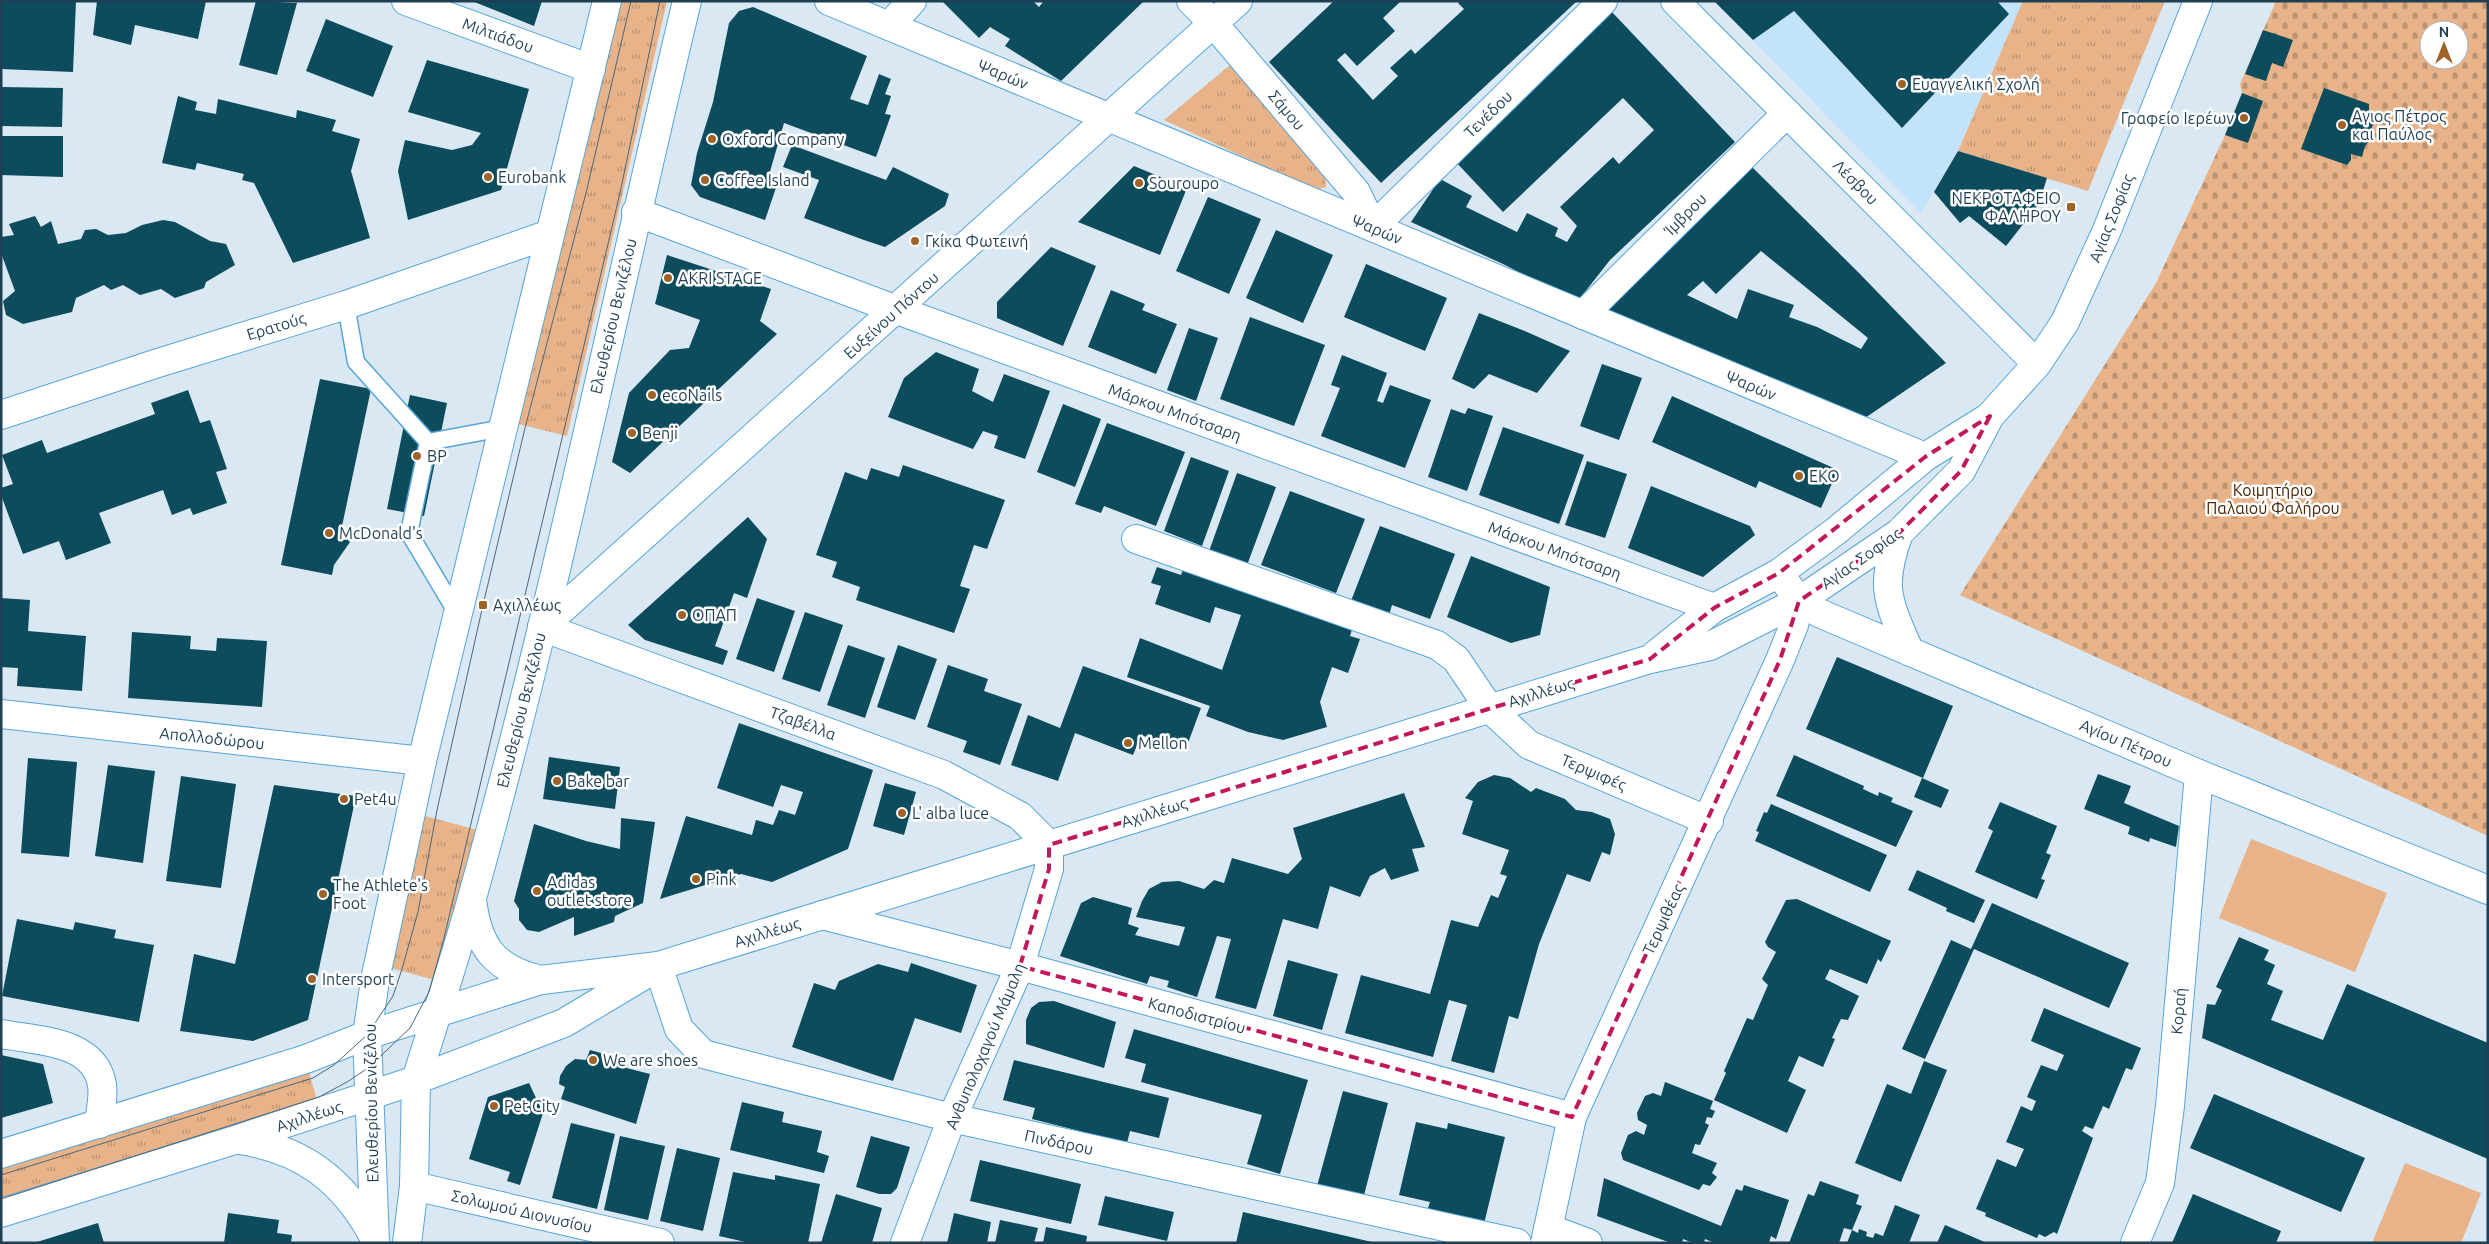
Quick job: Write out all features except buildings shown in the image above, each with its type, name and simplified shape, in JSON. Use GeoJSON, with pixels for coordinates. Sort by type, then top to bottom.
{"type":"FeatureCollection","features":[{"type":"Feature","properties":{"kind":"street","name":"Μιλτιάδου"},"geometry":{"type":"LineString","coordinates":[[406,1],[591,69]]}},
{"type":"Feature","properties":{"kind":"street","name":"Ελευθερίου Βενιζέλου"},"geometry":{"type":"LineString","coordinates":[[375,1240],[367,1035],[375,980],[422,761],[607,1]]}},
{"type":"Feature","properties":{"kind":"street","name":"Ελευθερίου Βενιζέλου"},"geometry":{"type":"LineString","coordinates":[[407,1243],[414,1186],[416,1080],[472,899],[542,627],[636,212],[687,1]]}},
{"type":"Feature","properties":{"kind":"street","name":"Ψαρών"},"geometry":{"type":"LineString","coordinates":[[829,1],[1925,457]]}},
{"type":"Feature","properties":{"kind":"street"},"geometry":{"type":"LineString","coordinates":[[889,26],[912,1]]}},
{"type":"Feature","properties":{"kind":"street","name":"Σάμου"},"geometry":{"type":"LineString","coordinates":[[1191,1],[1214,24],[1356,192],[1373,227]]}},
{"type":"Feature","properties":{"kind":"street","name":"Ευξείνου Πόντου"},"geometry":{"type":"LineString","coordinates":[[542,627],[897,310],[1238,1]]}},
{"type":"Feature","properties":{"kind":"street","name":"Τενέδου"},"geometry":{"type":"LineString","coordinates":[[1373,227],[1603,1]]}},
{"type":"Feature","properties":{"kind":"street","name":"Λέσβου"},"geometry":{"type":"LineString","coordinates":[[1675,1],[2037,364]]}},
{"type":"Feature","properties":{"kind":"street","name":"Αγίας Σοφίας"},"geometry":{"type":"LineString","coordinates":[[1799,601],[1899,533],[1961,471],[1990,416],[2037,364],[2064,322],[2088,272],[2198,1]]}},
{"type":"Feature","properties":{"kind":"street","name":"Ίμβρου"},"geometry":{"type":"LineString","coordinates":[[1583,314],[1787,113]]}},
{"type":"Feature","properties":{"kind":"street","name":"Μάρκου Μπότσαρη"},"geometry":{"type":"LineString","coordinates":[[636,212],[897,310],[1714,608]]}},
{"type":"Feature","properties":{"kind":"street","name":"Ερατούς"},"geometry":{"type":"LineString","coordinates":[[1,415],[158,363],[346,305],[550,234]]}},
{"type":"Feature","properties":{"kind":"street","name":"Αγίας Σοφίας"},"geometry":{"type":"LineString","coordinates":[[1780,573],[1836,531],[1925,457],[1990,416]]}},
{"type":"Feature","properties":{"kind":"street"},"geometry":{"type":"LineString","coordinates":[[1899,533],[1890,559],[1887,587],[1889,602],[1910,652]]}},
{"type":"Feature","properties":{"kind":"street","name":"Τερψιφές"},"geometry":{"type":"LineString","coordinates":[[1136,539],[1437,645],[1456,659],[1489,708],[1529,745],[1709,821]]}},
{"type":"Feature","properties":{"kind":"street","name":"Αχιλλέως"},"geometry":{"type":"LineString","coordinates":[[1650,659],[1714,608],[1780,573]]}},
{"type":"Feature","properties":{"kind":"street","name":"Αγίου Πέτρου"},"geometry":{"type":"LineString","coordinates":[[1780,573],[1799,601],[1819,613],[2198,774],[2488,890]]}},
{"type":"Feature","properties":{"kind":"street","name":"Αχιλλέως"},"geometry":{"type":"LineString","coordinates":[[1,1154],[306,1059],[367,1035],[541,980],[658,966],[1650,659],[1710,646],[1799,601]]}},
{"type":"Feature","properties":{"kind":"street","name":"Τερψιθέας"},"geometry":{"type":"LineString","coordinates":[[1546,1235],[1572,1117],[1709,821],[1780,660],[1794,625],[1799,601]]}},
{"type":"Feature","properties":{"kind":"street","name":"Τζαβέλλα"},"geometry":{"type":"LineString","coordinates":[[542,627],[944,775],[1020,816],[1049,845]]}},
{"type":"Feature","properties":{"kind":"street","name":"Απολλοδώρου"},"geometry":{"type":"LineString","coordinates":[[1,714],[422,761]]}},
{"type":"Feature","properties":{"kind":"street","name":"Κοραή"},"geometry":{"type":"LineString","coordinates":[[2135,1243],[2160,1183],[2170,1106],[2198,774]]}},
{"type":"Feature","properties":{"kind":"street","name":"Ανθυπολοχαγού Μάμαλη"},"geometry":{"type":"LineString","coordinates":[[905,1243],[952,1118],[1020,966],[1049,869],[1049,845]]}},
{"type":"Feature","properties":{"kind":"street"},"geometry":{"type":"LineString","coordinates":[[472,899],[475,923],[490,954],[514,972],[541,980]]}},
{"type":"Feature","properties":{"kind":"street","name":"Καποδιστρίου"},"geometry":{"type":"LineString","coordinates":[[822,915],[1020,966],[1572,1117]]}},
{"type":"Feature","properties":{"kind":"street","name":"Αχιλλέως"},"geometry":{"type":"LineString","coordinates":[[1,1213],[238,1139],[416,1080],[564,1023],[658,966]]}},
{"type":"Feature","properties":{"kind":"street","name":"Πινδάρου"},"geometry":{"type":"LineString","coordinates":[[658,966],[679,1030],[703,1054],[952,1118],[1517,1243]]}},
{"type":"Feature","properties":{"kind":"street"},"geometry":{"type":"LineString","coordinates":[[1,1034],[73,1047],[91,1060],[102,1086],[99,1124]]}},
{"type":"Feature","properties":{"kind":"street"},"geometry":{"type":"LineString","coordinates":[[238,1139],[275,1146],[314,1166],[333,1181],[349,1198],[363,1216],[375,1240]]}},
{"type":"Feature","properties":{"kind":"street","name":"Σολωμού Διονυσίου"},"geometry":{"type":"LineString","coordinates":[[414,1186],[660,1243]]}},
{"type":"Feature","properties":{"kind":"street"},"geometry":{"type":"LineString","coordinates":[[1546,1235],[1588,1243]]}},
{"type":"Feature","properties":{"kind":"lane"},"geometry":{"type":"LineString","coordinates":[[346,305],[356,362],[428,442]]}},
{"type":"Feature","properties":{"kind":"lane"},"geometry":{"type":"LineString","coordinates":[[428,442],[503,428]]}},
{"type":"Feature","properties":{"kind":"lane"},"geometry":{"type":"LineString","coordinates":[[428,442],[409,533],[458,615]]}},
{"type":"Feature","properties":{"kind":"highlighted area"},"geometry":{"type":"Polygon","coordinates":[[[1990,416],[1961,471],[1899,533],[1799,601],[1780,660],[1572,1117],[1020,966],[1049,869],[1049,845],[1650,659],[1714,608],[1779,573],[1925,457],[1990,416]]]}},
{"type":"Feature","properties":{"kind":"shaded area"},"geometry":{"type":"Polygon","coordinates":[[[1715,1],[2023,1],[1958,151],[1921,213],[1715,1]]]}},
{"type":"Feature","properties":{"kind":"green space"},"geometry":{"type":"Polygon","coordinates":[[[616,1],[667,1],[567,436],[514,423],[616,1]]]}},
{"type":"Feature","properties":{"kind":"green space"},"geometry":{"type":"Polygon","coordinates":[[[2023,1],[2165,1],[2088,191],[1958,151],[2023,1]]]}},
{"type":"Feature","properties":{"kind":"green space","name":"Κοιμητήριο Παλαιού Φαλήρου"},"geometry":{"type":"Polygon","coordinates":[[[2276,1],[2488,1],[2488,836],[1960,595],[2156,283],[2225,135],[2242,93],[2240,84],[2276,1]]]}},
{"type":"Feature","properties":{"kind":"green space"},"geometry":{"type":"Polygon","coordinates":[[[1235,61],[1325,166],[1326,187],[1315,190],[1164,120],[1235,61]]]}},
{"type":"Feature","properties":{"kind":"green space"},"geometry":{"type":"Polygon","coordinates":[[[421,815],[478,830],[438,981],[387,967],[421,815]]]}},
{"type":"Feature","properties":{"kind":"green space"},"geometry":{"type":"Polygon","coordinates":[[[2251,839],[2387,893],[2355,972],[2219,918],[2251,839]]]}},
{"type":"Feature","properties":{"kind":"green space"},"geometry":{"type":"Polygon","coordinates":[[[309,1072],[318,1104],[1,1204],[1,1169],[309,1072]]]}},
{"type":"Feature","properties":{"kind":"green space"},"geometry":{"type":"Polygon","coordinates":[[[2405,1163],[2481,1193],[2461,1243],[2372,1243],[2405,1163]]]}},
{"type":"Feature","properties":{"kind":"tram line"},"geometry":{"type":"LineString","coordinates":[[1,1175],[313,1078],[334,1065],[367,1035],[393,996],[418,912],[437,810],[483,605],[525,428],[587,189],[631,1]]}},
{"type":"Feature","properties":{"kind":"tram line"},"geometry":{"type":"LineString","coordinates":[[1,1199],[319,1097],[368,1068],[410,1028],[429,992],[443,942],[620,193],[660,1]]}},
{"type":"Feature","properties":{"kind":"place","name":"Ευαγγελική Σχολή"},"geometry":{"type":"Point","coordinates":[1902,84]}},
{"type":"Feature","properties":{"kind":"place","name":"Γραφείο Ιερέων"},"geometry":{"type":"Point","coordinates":[2244,118]}},
{"type":"Feature","properties":{"kind":"place","name":"Αγιος Πέτρος και Παύλος"},"geometry":{"type":"Point","coordinates":[2342,125]}},
{"type":"Feature","properties":{"kind":"place","name":"Oxford Company"},"geometry":{"type":"Point","coordinates":[712,139]}},
{"type":"Feature","properties":{"kind":"place","name":"Eurobank"},"geometry":{"type":"Point","coordinates":[488,177]}},
{"type":"Feature","properties":{"kind":"place","name":"Coffee Island"},"geometry":{"type":"Point","coordinates":[705,180]}},
{"type":"Feature","properties":{"kind":"place","name":"Souroupo"},"geometry":{"type":"Point","coordinates":[1139,183]}},
{"type":"Feature","properties":{"kind":"place","name":"ΝΕΚΡΟΤΑΦΕΙΟ ΦΑΛΗΡΟΥ"},"geometry":{"type":"Point","coordinates":[2071,207]}},
{"type":"Feature","properties":{"kind":"place","name":"Γκίκα Φωτεινή"},"geometry":{"type":"Point","coordinates":[915,241]}},
{"type":"Feature","properties":{"kind":"place","name":"AKRI STAGE"},"geometry":{"type":"Point","coordinates":[668,278]}},
{"type":"Feature","properties":{"kind":"place","name":"ecoNails"},"geometry":{"type":"Point","coordinates":[652,395]}},
{"type":"Feature","properties":{"kind":"place","name":"Benji"},"geometry":{"type":"Point","coordinates":[632,433]}},
{"type":"Feature","properties":{"kind":"place","name":"BP"},"geometry":{"type":"Point","coordinates":[417,456]}},
{"type":"Feature","properties":{"kind":"place","name":"EKO"},"geometry":{"type":"Point","coordinates":[1799,476]}},
{"type":"Feature","properties":{"kind":"place","name":"McDonald's"},"geometry":{"type":"Point","coordinates":[329,533]}},
{"type":"Feature","properties":{"kind":"place","name":"Αχιλλέως"},"geometry":{"type":"Point","coordinates":[483,605]}},
{"type":"Feature","properties":{"kind":"place","name":"ΟΠΑΠ"},"geometry":{"type":"Point","coordinates":[682,615]}},
{"type":"Feature","properties":{"kind":"place","name":"Mellon"},"geometry":{"type":"Point","coordinates":[1128,743]}},
{"type":"Feature","properties":{"kind":"place","name":"Bake bar"},"geometry":{"type":"Point","coordinates":[557,781]}},
{"type":"Feature","properties":{"kind":"place","name":"Pet4u"},"geometry":{"type":"Point","coordinates":[344,799]}},
{"type":"Feature","properties":{"kind":"place","name":"L' alba luce"},"geometry":{"type":"Point","coordinates":[902,813]}},
{"type":"Feature","properties":{"kind":"place","name":"Pink"},"geometry":{"type":"Point","coordinates":[696,879]}},
{"type":"Feature","properties":{"kind":"place","name":"Adidas outlet store"},"geometry":{"type":"Point","coordinates":[537,891]}},
{"type":"Feature","properties":{"kind":"place","name":"The Athlete's Foot"},"geometry":{"type":"Point","coordinates":[323,894]}},
{"type":"Feature","properties":{"kind":"place","name":"Intersport"},"geometry":{"type":"Point","coordinates":[312,979]}},
{"type":"Feature","properties":{"kind":"place","name":"We are shoes"},"geometry":{"type":"Point","coordinates":[593,1060]}},
{"type":"Feature","properties":{"kind":"place","name":"Pet City"},"geometry":{"type":"Point","coordinates":[494,1106]}}]}
